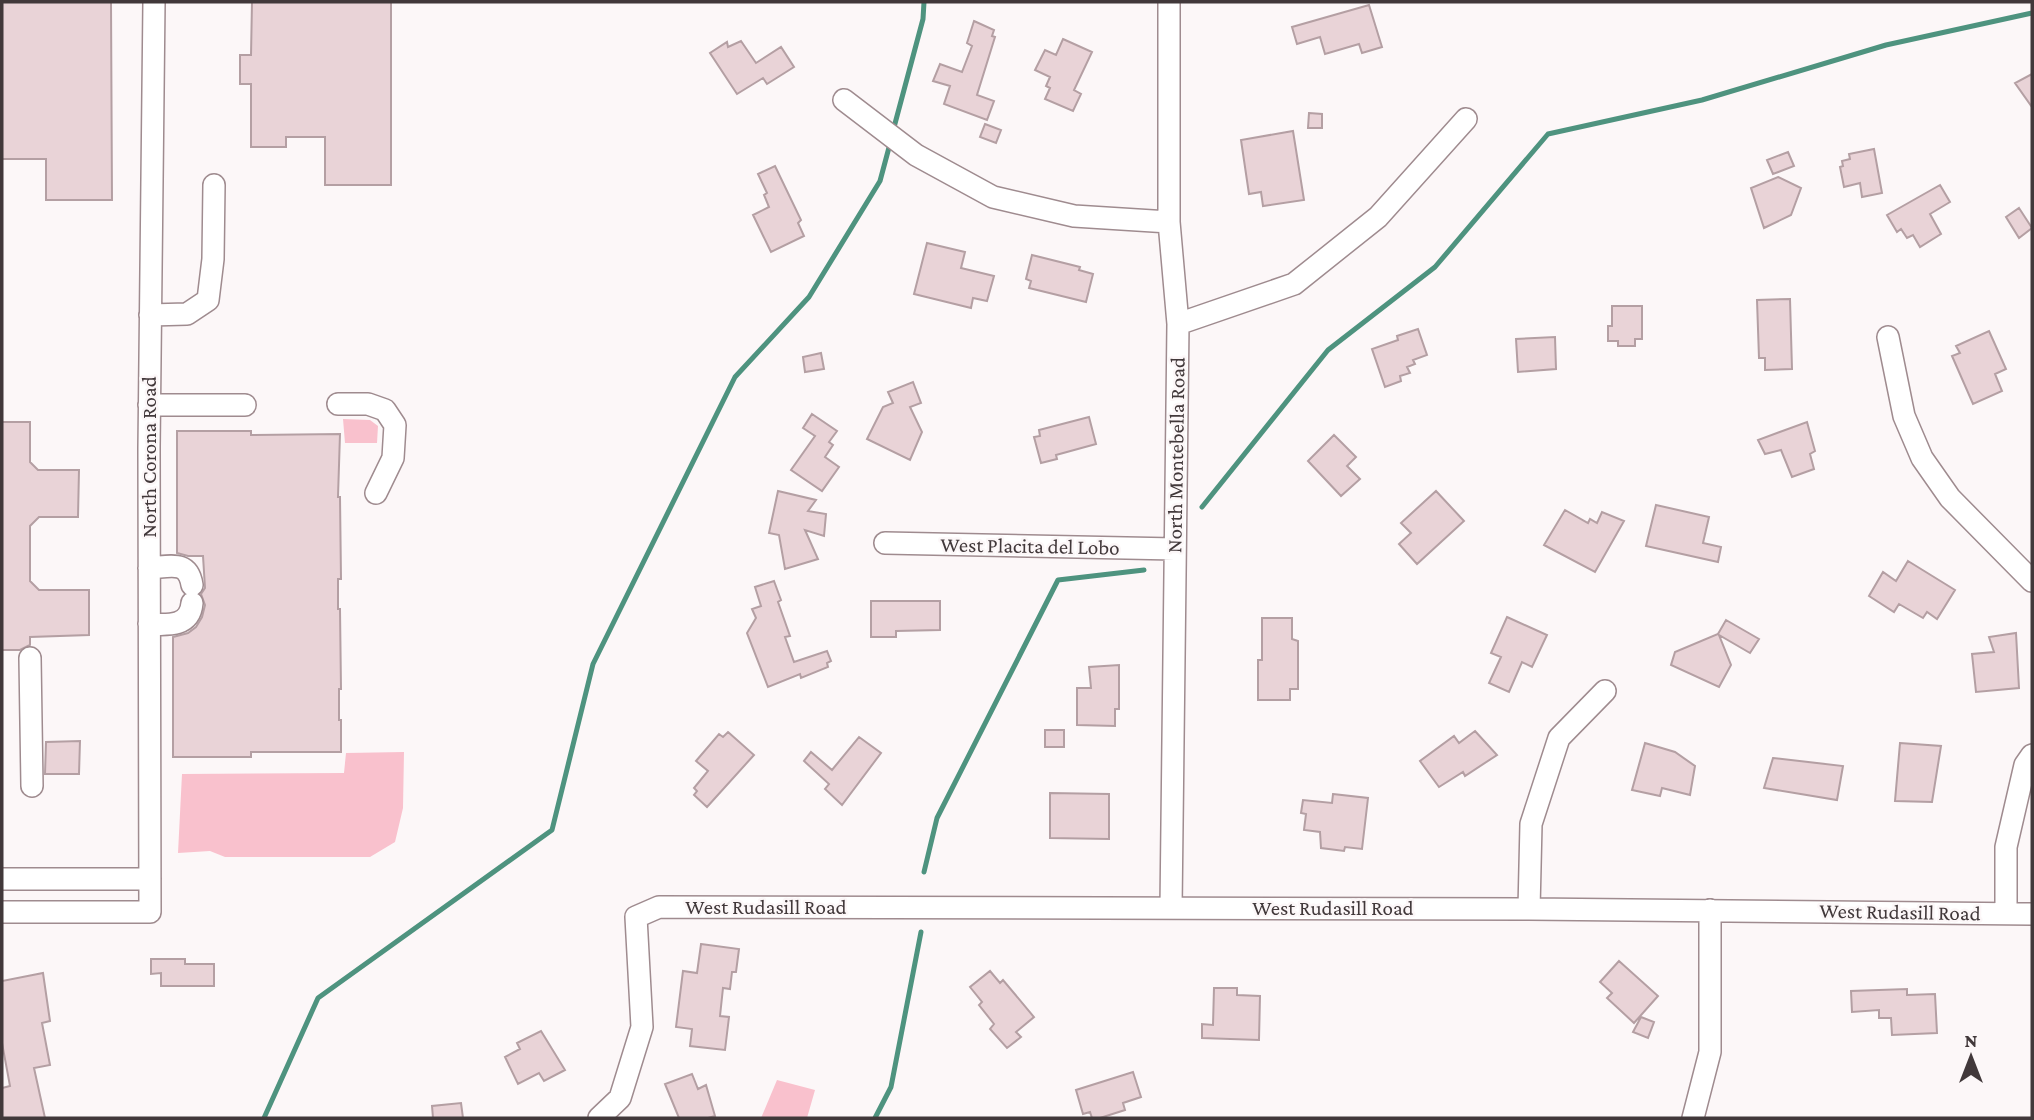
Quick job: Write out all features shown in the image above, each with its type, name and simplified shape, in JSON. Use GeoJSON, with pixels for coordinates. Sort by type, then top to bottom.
{"type":"FeatureCollection","features":[{"type":"Feature","properties":{"kind":"street","name":"North Corona Road"},"geometry":{"type":"LineString","coordinates":[[2,912],[150,912],[149,405],[155,2]]}},
{"type":"Feature","properties":{"kind":"street","name":"North Montebella Road"},"geometry":{"type":"LineString","coordinates":[[1169,2],[1169,222],[1178,324],[1171,908]]}},
{"type":"Feature","properties":{"kind":"street"},"geometry":{"type":"LineString","coordinates":[[844,100],[916,155],[993,197],[1074,216],[1169,222]]}},
{"type":"Feature","properties":{"kind":"street"},"geometry":{"type":"LineString","coordinates":[[1178,324],[1294,284],[1378,217],[1466,119]]}},
{"type":"Feature","properties":{"kind":"street"},"geometry":{"type":"LineString","coordinates":[[150,315],[187,314],[208,300],[213,259],[214,185]]}},
{"type":"Feature","properties":{"kind":"street"},"geometry":{"type":"LineString","coordinates":[[1888,337],[1904,416],[1922,458],[1950,498],[2032,581]]}},
{"type":"Feature","properties":{"kind":"street"},"geometry":{"type":"LineString","coordinates":[[338,404],[368,404],[385,410],[395,425],[393,458],[376,493]]}},
{"type":"Feature","properties":{"kind":"street"},"geometry":{"type":"LineString","coordinates":[[149,405],[246,405]]}},
{"type":"Feature","properties":{"kind":"street","name":"West Placita del Lobo"},"geometry":{"type":"LineString","coordinates":[[885,543],[1175,549]]}},
{"type":"Feature","properties":{"kind":"street"},"geometry":{"type":"LineString","coordinates":[[149,568],[185,568],[190,575],[192,594],[191,612],[183,622],[170,625],[149,624]]}},
{"type":"Feature","properties":{"kind":"street"},"geometry":{"type":"LineString","coordinates":[[30,658],[32,786]]}},
{"type":"Feature","properties":{"kind":"street"},"geometry":{"type":"LineString","coordinates":[[1529,909],[1531,824],[1559,738],[1605,691]]}},
{"type":"Feature","properties":{"kind":"street"},"geometry":{"type":"LineString","coordinates":[[2006,914],[2006,846],[2025,765],[2032,755]]}},
{"type":"Feature","properties":{"kind":"street"},"geometry":{"type":"LineString","coordinates":[[2,879],[150,879]]}},
{"type":"Feature","properties":{"kind":"street","name":"West Rudasill Road"},"geometry":{"type":"LineString","coordinates":[[598,1118],[620,1098],[642,1027],[636,917],[659,907],[1529,909],[2032,914]]}},
{"type":"Feature","properties":{"kind":"street"},"geometry":{"type":"LineString","coordinates":[[1693,1118],[1710,1052],[1710,910]]}},
{"type":"Feature","properties":{"kind":"shaded area"},"geometry":{"type":"Polygon","coordinates":[[[343,419],[370,420],[378,426],[377,443],[345,443],[343,419]]]}},
{"type":"Feature","properties":{"kind":"shaded area"},"geometry":{"type":"Polygon","coordinates":[[[404,752],[403,808],[395,842],[370,857],[225,857],[210,851],[178,853],[182,774],[344,773],[346,753],[404,752]]]}},
{"type":"Feature","properties":{"kind":"shaded area"},"geometry":{"type":"Polygon","coordinates":[[[777,1080],[815,1090],[807,1118],[761,1118],[777,1080]]]}},
{"type":"Feature","properties":{"kind":"building"},"geometry":{"type":"Polygon","coordinates":[[[2,2],[111,2],[112,200],[46,200],[46,159],[2,159],[2,2]]]}},
{"type":"Feature","properties":{"kind":"building"},"geometry":{"type":"Polygon","coordinates":[[[252,2],[391,2],[391,185],[325,185],[325,137],[286,137],[286,147],[251,147],[251,84],[240,84],[240,55],[251,55],[252,2]]]}},
{"type":"Feature","properties":{"kind":"building"},"geometry":{"type":"Polygon","coordinates":[[[1369,5],[1382,47],[1362,53],[1359,44],[1325,54],[1320,37],[1297,44],[1292,27],[1369,5]]]}},
{"type":"Feature","properties":{"kind":"building"},"geometry":{"type":"Polygon","coordinates":[[[974,21],[994,30],[992,36],[995,37],[977,95],[994,101],[987,120],[944,104],[950,86],[933,81],[940,64],[962,72],[972,46],[967,43],[974,21]]]}},
{"type":"Feature","properties":{"kind":"building"},"geometry":{"type":"Polygon","coordinates":[[[1063,39],[1092,52],[1074,90],[1081,94],[1073,111],[1045,99],[1050,88],[1046,86],[1050,77],[1035,70],[1045,50],[1056,55],[1063,39]]]}},
{"type":"Feature","properties":{"kind":"building"},"geometry":{"type":"Polygon","coordinates":[[[741,41],[756,63],[781,47],[794,67],[767,84],[763,78],[737,94],[710,53],[727,42],[728,47],[741,41]]]}},
{"type":"Feature","properties":{"kind":"building"},"geometry":{"type":"Polygon","coordinates":[[[2032,74],[2032,107],[2015,83],[2032,74]]]}},
{"type":"Feature","properties":{"kind":"building"},"geometry":{"type":"Polygon","coordinates":[[[1309,113],[1322,114],[1322,128],[1308,128],[1309,113]]]}},
{"type":"Feature","properties":{"kind":"building"},"geometry":{"type":"Polygon","coordinates":[[[985,124],[1001,130],[996,143],[980,137],[985,124]]]}},
{"type":"Feature","properties":{"kind":"building"},"geometry":{"type":"Polygon","coordinates":[[[1293,131],[1304,200],[1263,206],[1261,192],[1249,194],[1241,140],[1293,131]]]}},
{"type":"Feature","properties":{"kind":"building"},"geometry":{"type":"Polygon","coordinates":[[[1874,149],[1882,193],[1862,197],[1860,183],[1844,187],[1840,167],[1843,166],[1842,161],[1850,159],[1849,154],[1874,149]]]}},
{"type":"Feature","properties":{"kind":"building"},"geometry":{"type":"Polygon","coordinates":[[[1788,152],[1794,166],[1773,174],[1767,160],[1788,152]]]}},
{"type":"Feature","properties":{"kind":"building"},"geometry":{"type":"Polygon","coordinates":[[[775,166],[801,220],[798,223],[804,236],[771,252],[753,215],[769,207],[764,195],[767,193],[758,174],[775,166]]]}},
{"type":"Feature","properties":{"kind":"building"},"geometry":{"type":"Polygon","coordinates":[[[1778,177],[1801,188],[1791,215],[1764,228],[1751,188],[1778,177]]]}},
{"type":"Feature","properties":{"kind":"building"},"geometry":{"type":"Polygon","coordinates":[[[1940,185],[1950,202],[1930,214],[1941,234],[1920,247],[1913,235],[1907,238],[1901,229],[1897,232],[1887,215],[1940,185]]]}},
{"type":"Feature","properties":{"kind":"building"},"geometry":{"type":"Polygon","coordinates":[[[2019,208],[2032,228],[2019,238],[2006,217],[2019,208]]]}},
{"type":"Feature","properties":{"kind":"building"},"geometry":{"type":"Polygon","coordinates":[[[927,243],[965,252],[961,268],[994,276],[987,301],[973,298],[971,308],[914,294],[927,243]]]}},
{"type":"Feature","properties":{"kind":"building"},"geometry":{"type":"Polygon","coordinates":[[[1032,255],[1080,267],[1079,270],[1093,274],[1086,302],[1029,288],[1031,281],[1026,279],[1032,255]]]}},
{"type":"Feature","properties":{"kind":"building"},"geometry":{"type":"Polygon","coordinates":[[[1790,299],[1792,369],[1765,370],[1765,358],[1759,358],[1757,300],[1790,299]]]}},
{"type":"Feature","properties":{"kind":"building"},"geometry":{"type":"Polygon","coordinates":[[[1612,306],[1642,306],[1642,339],[1635,339],[1635,346],[1618,346],[1618,341],[1608,341],[1608,326],[1612,326],[1612,306]]]}},
{"type":"Feature","properties":{"kind":"building"},"geometry":{"type":"Polygon","coordinates":[[[1418,329],[1427,355],[1413,360],[1415,364],[1407,367],[1410,373],[1400,376],[1401,381],[1385,387],[1372,349],[1398,340],[1397,336],[1418,329]]]}},
{"type":"Feature","properties":{"kind":"building"},"geometry":{"type":"Polygon","coordinates":[[[1989,331],[2006,369],[1995,374],[2002,391],[1973,404],[1952,356],[1960,353],[1956,346],[1989,331]]]}},
{"type":"Feature","properties":{"kind":"building"},"geometry":{"type":"Polygon","coordinates":[[[1555,337],[1556,369],[1518,372],[1516,339],[1555,337]]]}},
{"type":"Feature","properties":{"kind":"building"},"geometry":{"type":"Polygon","coordinates":[[[821,353],[824,369],[805,372],[803,357],[821,353]]]}},
{"type":"Feature","properties":{"kind":"building"},"geometry":{"type":"Polygon","coordinates":[[[913,382],[921,403],[910,407],[922,432],[910,460],[867,439],[883,407],[893,403],[888,392],[913,382]]]}},
{"type":"Feature","properties":{"kind":"building"},"geometry":{"type":"Polygon","coordinates":[[[812,414],[837,431],[829,442],[833,445],[825,457],[839,467],[822,491],[791,470],[815,436],[803,428],[812,414]]]}},
{"type":"Feature","properties":{"kind":"building"},"geometry":{"type":"Polygon","coordinates":[[[1089,417],[1096,444],[1056,455],[1057,459],[1041,463],[1034,437],[1040,436],[1039,430],[1089,417]]]}},
{"type":"Feature","properties":{"kind":"building"},"geometry":{"type":"Polygon","coordinates":[[[2,422],[30,422],[30,462],[38,470],[79,470],[78,517],[39,517],[30,526],[30,581],[39,590],[89,590],[89,635],[30,637],[30,645],[20,650],[2,650],[2,422]]]}},
{"type":"Feature","properties":{"kind":"building"},"geometry":{"type":"Polygon","coordinates":[[[1807,422],[1815,451],[1810,454],[1814,469],[1792,477],[1781,450],[1765,454],[1758,440],[1807,422]]]}},
{"type":"Feature","properties":{"kind":"building"},"geometry":{"type":"Polygon","coordinates":[[[177,431],[251,431],[251,435],[340,434],[338,497],[341,579],[338,579],[338,609],[341,752],[251,752],[251,757],[173,757],[173,637],[188,633],[196,627],[205,605],[201,594],[205,588],[203,556],[177,553],[177,431]]]}},
{"type":"Feature","properties":{"kind":"building"},"geometry":{"type":"Polygon","coordinates":[[[1334,435],[1356,457],[1347,466],[1360,479],[1341,496],[1308,461],[1334,435]]]}},
{"type":"Feature","properties":{"kind":"building"},"geometry":{"type":"Polygon","coordinates":[[[778,491],[816,500],[808,511],[826,514],[824,536],[805,530],[818,559],[785,569],[779,535],[769,533],[778,491]]]}},
{"type":"Feature","properties":{"kind":"building"},"geometry":{"type":"Polygon","coordinates":[[[1436,491],[1464,521],[1417,564],[1399,544],[1411,533],[1401,523],[1436,491]]]}},
{"type":"Feature","properties":{"kind":"building"},"geometry":{"type":"Polygon","coordinates":[[[1656,505],[1709,517],[1703,543],[1721,547],[1718,562],[1646,546],[1656,505]]]}},
{"type":"Feature","properties":{"kind":"building"},"geometry":{"type":"Polygon","coordinates":[[[1565,510],[1588,523],[1590,519],[1597,523],[1602,512],[1624,521],[1595,572],[1544,545],[1565,510]]]}},
{"type":"Feature","properties":{"kind":"building"},"geometry":{"type":"Polygon","coordinates":[[[1908,561],[1955,590],[1937,619],[1927,612],[1923,618],[1899,604],[1894,612],[1869,596],[1883,572],[1896,581],[1908,561]]]}},
{"type":"Feature","properties":{"kind":"building"},"geometry":{"type":"Polygon","coordinates":[[[774,581],[790,636],[785,637],[794,662],[827,651],[831,661],[827,663],[828,667],[801,678],[800,674],[768,687],[747,633],[756,618],[752,609],[761,606],[755,587],[774,581]]]}},
{"type":"Feature","properties":{"kind":"building"},"geometry":{"type":"Polygon","coordinates":[[[871,601],[940,601],[940,630],[896,631],[896,637],[871,637],[871,601]]]}},
{"type":"Feature","properties":{"kind":"building"},"geometry":{"type":"Polygon","coordinates":[[[1507,617],[1547,635],[1532,667],[1522,662],[1509,692],[1489,683],[1501,657],[1491,653],[1507,617]]]}},
{"type":"Feature","properties":{"kind":"building"},"geometry":{"type":"Polygon","coordinates":[[[1262,618],[1292,618],[1292,639],[1298,641],[1298,689],[1290,689],[1290,700],[1258,700],[1262,618]]]}},
{"type":"Feature","properties":{"kind":"building"},"geometry":{"type":"Polygon","coordinates":[[[1726,620],[1759,639],[1750,653],[1719,635],[1731,665],[1719,687],[1671,665],[1675,652],[1718,634],[1726,620]]]}},
{"type":"Feature","properties":{"kind":"building"},"geometry":{"type":"Polygon","coordinates":[[[2016,633],[2019,688],[1976,692],[1972,654],[1994,652],[1989,637],[2016,633]]]}},
{"type":"Feature","properties":{"kind":"building"},"geometry":{"type":"Polygon","coordinates":[[[1119,665],[1119,709],[1115,709],[1115,726],[1077,725],[1077,688],[1091,688],[1089,667],[1119,665]]]}},
{"type":"Feature","properties":{"kind":"building"},"geometry":{"type":"Polygon","coordinates":[[[1045,730],[1064,730],[1064,747],[1045,747],[1045,730]]]}},
{"type":"Feature","properties":{"kind":"building"},"geometry":{"type":"Polygon","coordinates":[[[1475,731],[1497,755],[1465,776],[1463,772],[1439,787],[1420,761],[1454,736],[1459,743],[1475,731]]]}},
{"type":"Feature","properties":{"kind":"building"},"geometry":{"type":"Polygon","coordinates":[[[728,732],[754,755],[707,807],[694,795],[697,791],[694,788],[708,771],[696,761],[719,734],[723,737],[728,732]]]}},
{"type":"Feature","properties":{"kind":"building"},"geometry":{"type":"Polygon","coordinates":[[[859,737],[881,753],[842,805],[825,789],[829,784],[804,761],[811,752],[832,770],[859,737]]]}},
{"type":"Feature","properties":{"kind":"building"},"geometry":{"type":"Polygon","coordinates":[[[80,741],[79,774],[45,774],[46,742],[80,741]]]}},
{"type":"Feature","properties":{"kind":"building"},"geometry":{"type":"Polygon","coordinates":[[[1645,743],[1675,752],[1695,766],[1690,795],[1662,788],[1660,796],[1632,790],[1645,743]]]}},
{"type":"Feature","properties":{"kind":"building"},"geometry":{"type":"Polygon","coordinates":[[[1900,743],[1941,746],[1932,802],[1895,801],[1900,743]]]}},
{"type":"Feature","properties":{"kind":"building"},"geometry":{"type":"Polygon","coordinates":[[[1773,758],[1843,766],[1837,800],[1764,788],[1773,758]]]}},
{"type":"Feature","properties":{"kind":"building"},"geometry":{"type":"Polygon","coordinates":[[[1050,793],[1109,794],[1109,839],[1050,838],[1050,793]]]}},
{"type":"Feature","properties":{"kind":"building"},"geometry":{"type":"Polygon","coordinates":[[[1333,794],[1368,798],[1362,849],[1345,847],[1344,851],[1321,848],[1320,832],[1304,830],[1306,814],[1301,813],[1303,800],[1332,803],[1333,794]]]}},
{"type":"Feature","properties":{"kind":"building"},"geometry":{"type":"Polygon","coordinates":[[[701,944],[739,949],[736,972],[732,972],[730,989],[723,988],[720,1016],[729,1017],[725,1050],[690,1046],[692,1029],[676,1027],[683,971],[697,973],[701,944]]]}},
{"type":"Feature","properties":{"kind":"building"},"geometry":{"type":"Polygon","coordinates":[[[151,959],[185,959],[185,964],[214,964],[214,986],[161,986],[161,973],[151,974],[151,959]]]}},
{"type":"Feature","properties":{"kind":"building"},"geometry":{"type":"Polygon","coordinates":[[[1619,961],[1658,996],[1634,1023],[1607,998],[1612,993],[1600,982],[1619,961]]]}},
{"type":"Feature","properties":{"kind":"building"},"geometry":{"type":"Polygon","coordinates":[[[990,971],[1000,983],[1003,980],[1034,1017],[1016,1032],[1021,1037],[1007,1048],[990,1029],[994,1024],[979,1005],[982,1002],[970,987],[990,971]]]}},
{"type":"Feature","properties":{"kind":"building"},"geometry":{"type":"Polygon","coordinates":[[[43,973],[50,1021],[42,1023],[50,1065],[34,1068],[45,1118],[2,1118],[2,1088],[10,1086],[2,1043],[2,981],[43,973]]]}},
{"type":"Feature","properties":{"kind":"building"},"geometry":{"type":"Polygon","coordinates":[[[1214,988],[1237,988],[1237,995],[1260,996],[1259,1040],[1202,1038],[1202,1024],[1213,1025],[1214,988]]]}},
{"type":"Feature","properties":{"kind":"building"},"geometry":{"type":"Polygon","coordinates":[[[1907,989],[1907,995],[1935,994],[1937,1033],[1892,1035],[1891,1018],[1879,1018],[1879,1010],[1852,1012],[1851,991],[1907,989]]]}},
{"type":"Feature","properties":{"kind":"building"},"geometry":{"type":"Polygon","coordinates":[[[1641,1017],[1654,1022],[1648,1038],[1633,1032],[1641,1017]]]}},
{"type":"Feature","properties":{"kind":"building"},"geometry":{"type":"Polygon","coordinates":[[[541,1031],[565,1070],[544,1081],[539,1073],[518,1084],[505,1057],[520,1049],[517,1043],[541,1031]]]}},
{"type":"Feature","properties":{"kind":"building"},"geometry":{"type":"Polygon","coordinates":[[[1133,1072],[1141,1097],[1123,1103],[1125,1110],[1100,1118],[1092,1118],[1090,1112],[1083,1114],[1076,1090],[1133,1072]]]}},
{"type":"Feature","properties":{"kind":"building"},"geometry":{"type":"Polygon","coordinates":[[[692,1074],[698,1089],[706,1085],[715,1116],[679,1118],[665,1084],[692,1074]]]}},
{"type":"Feature","properties":{"kind":"building"},"geometry":{"type":"Polygon","coordinates":[[[461,1103],[463,1118],[433,1118],[432,1106],[461,1103]]]}},
{"type":"Feature","properties":{"kind":"waterway"},"geometry":{"type":"LineString","coordinates":[[893,131],[923,19],[924,2]]}},
{"type":"Feature","properties":{"kind":"waterway"},"geometry":{"type":"LineString","coordinates":[[1202,507],[1328,350],[1435,267],[1548,134],[1702,100],[1886,45],[2032,13]]}},
{"type":"Feature","properties":{"kind":"waterway"},"geometry":{"type":"LineString","coordinates":[[264,1118],[318,998],[552,830],[593,664],[735,377],[809,297],[880,181],[891,140]]}},
{"type":"Feature","properties":{"kind":"waterway"},"geometry":{"type":"LineString","coordinates":[[924,872],[937,818],[1058,580],[1144,570]]}},
{"type":"Feature","properties":{"kind":"waterway"},"geometry":{"type":"LineString","coordinates":[[875,1118],[891,1087],[921,932]]}}]}
